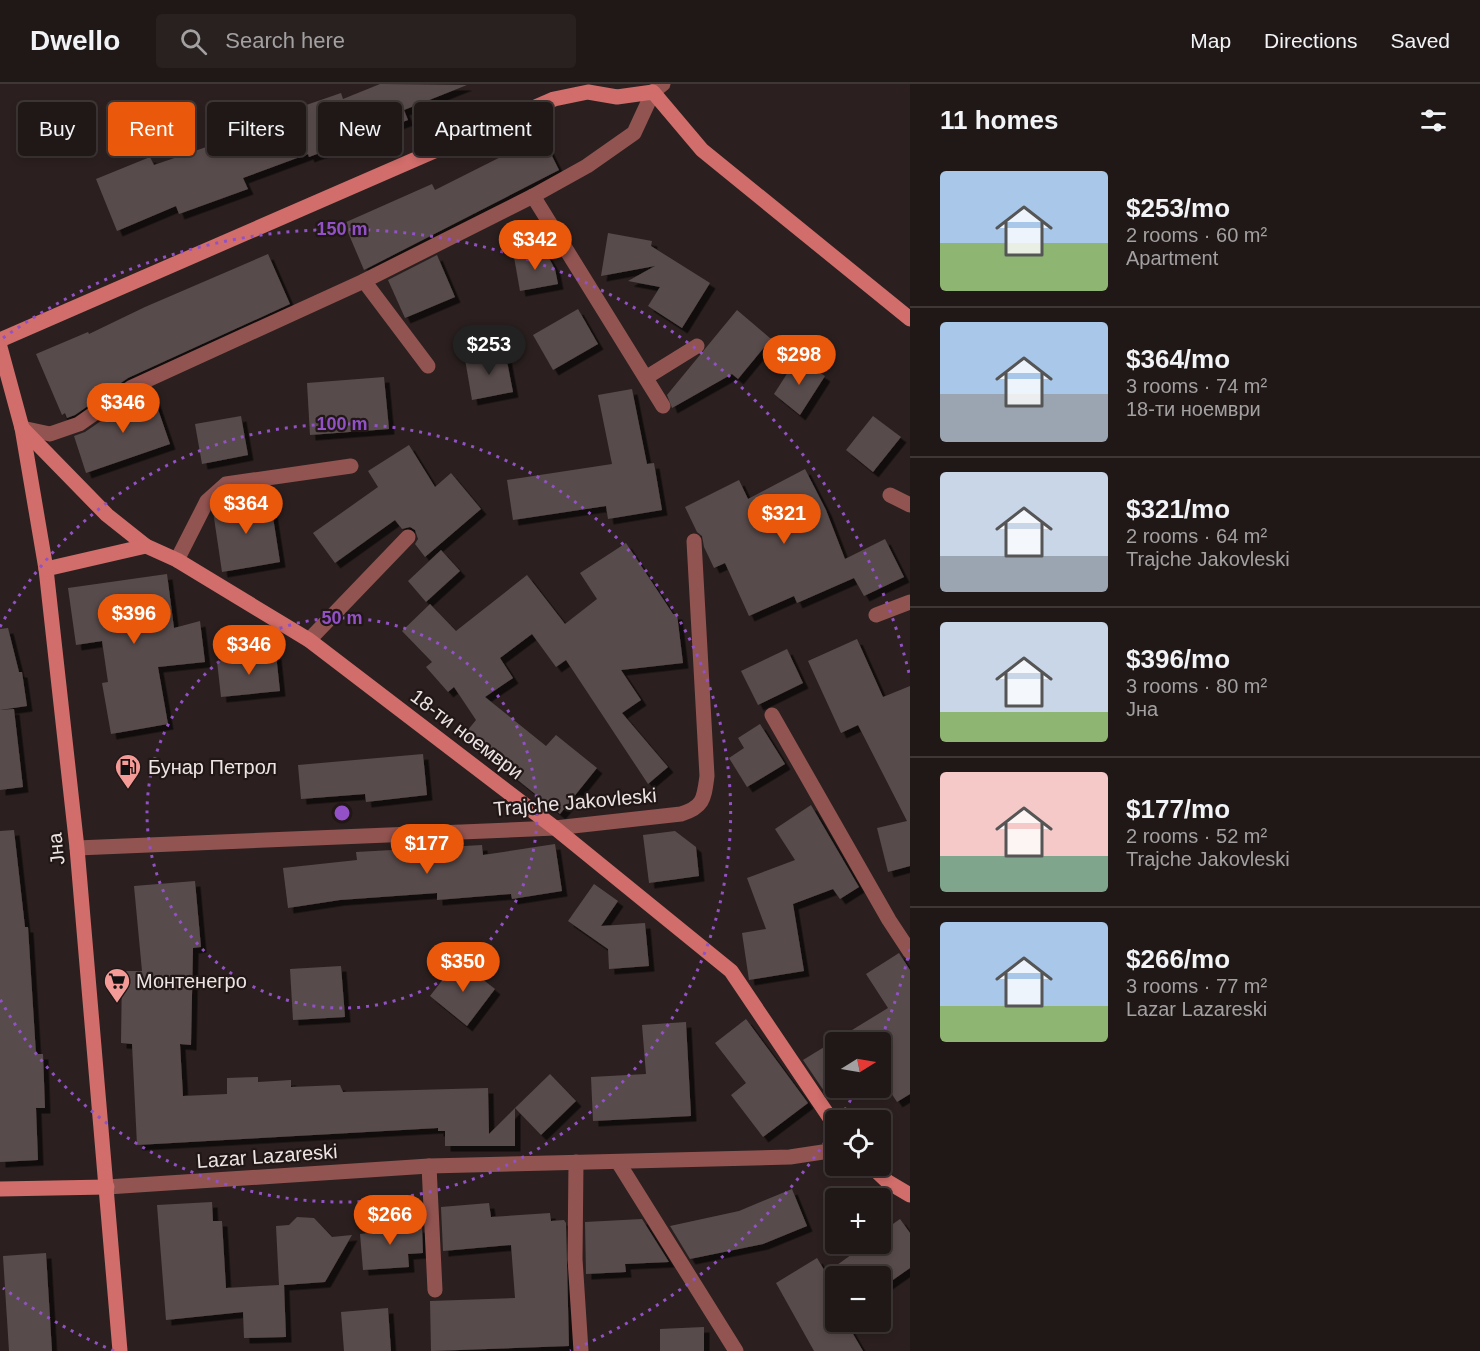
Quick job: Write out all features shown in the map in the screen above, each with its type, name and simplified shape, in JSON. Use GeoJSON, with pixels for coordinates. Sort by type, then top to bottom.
{"type":"FeatureCollection","features":[{"type":"Feature","properties":{"kind":"street"},"geometry":{"type":"LineString","coordinates":[[22,428],[50,434],[79,424],[132,387],[364,280],[533,196],[587,166],[634,133],[658,88]]}},
{"type":"Feature","properties":{"kind":"street"},"geometry":{"type":"LineString","coordinates":[[658,88],[702,150],[910,319]]}},
{"type":"Feature","properties":{"kind":"street"},"geometry":{"type":"LineString","coordinates":[[0,340],[554,99],[588,92],[617,97],[658,88]]}},
{"type":"Feature","properties":{"kind":"street"},"geometry":{"type":"LineString","coordinates":[[533,196],[663,406]]}},
{"type":"Feature","properties":{"kind":"street"},"geometry":{"type":"LineString","coordinates":[[364,280],[428,366]]}},
{"type":"Feature","properties":{"kind":"street"},"geometry":{"type":"LineString","coordinates":[[647,377],[697,346]]}},
{"type":"Feature","properties":{"kind":"street","name":"Јна"},"geometry":{"type":"LineString","coordinates":[[0,347],[22,428],[46,569],[77,848],[120,1351]]}},
{"type":"Feature","properties":{"kind":"street","name":"18-ти ноември"},"geometry":{"type":"LineString","coordinates":[[22,428],[106,515],[146,546],[177,560],[309,640],[555,828],[731,971],[825,1111]]}},
{"type":"Feature","properties":{"kind":"street"},"geometry":{"type":"LineString","coordinates":[[177,560],[207,501],[226,484],[351,466]]}},
{"type":"Feature","properties":{"kind":"street"},"geometry":{"type":"LineString","coordinates":[[890,495],[910,506]]}},
{"type":"Feature","properties":{"kind":"street"},"geometry":{"type":"LineString","coordinates":[[309,640],[408,537]]}},
{"type":"Feature","properties":{"kind":"street","name":"Trajche Jakovleski"},"geometry":{"type":"LineString","coordinates":[[77,848],[555,828],[681,814],[696,810],[705,797],[707,776],[694,541]]}},
{"type":"Feature","properties":{"kind":"street"},"geometry":{"type":"LineString","coordinates":[[46,569],[146,546]]}},
{"type":"Feature","properties":{"kind":"street"},"geometry":{"type":"LineString","coordinates":[[876,615],[910,602]]}},
{"type":"Feature","properties":{"kind":"street"},"geometry":{"type":"LineString","coordinates":[[772,715],[889,920],[910,952]]}},
{"type":"Feature","properties":{"kind":"street","name":"Lazar Lazareski"},"geometry":{"type":"LineString","coordinates":[[107,1187],[429,1166],[790,1157],[825,1152]]}},
{"type":"Feature","properties":{"kind":"street"},"geometry":{"type":"LineString","coordinates":[[576,1162],[575,1259],[581,1351]]}},
{"type":"Feature","properties":{"kind":"street"},"geometry":{"type":"LineString","coordinates":[[618,1162],[736,1351]]}},
{"type":"Feature","properties":{"kind":"street"},"geometry":{"type":"LineString","coordinates":[[429,1166],[435,1290]]}},
{"type":"Feature","properties":{"kind":"street"},"geometry":{"type":"LineString","coordinates":[[882,1176],[910,1195]]}},
{"type":"Feature","properties":{"kind":"street"},"geometry":{"type":"LineString","coordinates":[[0,1189],[107,1187]]}},
{"type":"Feature","properties":{"kind":"building"},"geometry":{"type":"Polygon","coordinates":[[[380,84],[467,85],[424,102],[414,102],[414,106],[404,110],[408,120],[402,122],[402,102],[318,102],[318,154],[309,157],[306,155],[306,105],[341,93],[343,99],[380,84]]]}},
{"type":"Feature","properties":{"kind":"building"},"geometry":{"type":"Polygon","coordinates":[[[207,147],[207,156],[303,156],[243,178],[248,189],[179,214],[176,206],[117,231],[96,179],[150,157],[154,165],[180,156],[195,156],[195,151],[207,147]]]}},
{"type":"Feature","properties":{"kind":"building"},"geometry":{"type":"Polygon","coordinates":[[[502,156],[552,156],[559,170],[364,270],[344,223],[432,184],[435,190],[502,156]]]}},
{"type":"Feature","properties":{"kind":"building"},"geometry":{"type":"Polygon","coordinates":[[[608,233],[652,241],[651,246],[710,283],[682,328],[648,306],[660,287],[628,281],[655,266],[601,276],[608,233]]]}},
{"type":"Feature","properties":{"kind":"building"},"geometry":{"type":"Polygon","coordinates":[[[545,251],[555,269],[558,284],[520,291],[514,257],[545,251]]]}},
{"type":"Feature","properties":{"kind":"building"},"geometry":{"type":"Polygon","coordinates":[[[268,254],[290,304],[128,378],[75,415],[67,418],[65,413],[62,415],[36,354],[88,332],[89,334],[145,307],[268,254]]]}},
{"type":"Feature","properties":{"kind":"building"},"geometry":{"type":"Polygon","coordinates":[[[437,255],[455,297],[405,318],[388,280],[437,255]]]}},
{"type":"Feature","properties":{"kind":"building"},"geometry":{"type":"Polygon","coordinates":[[[578,309],[598,344],[553,370],[533,335],[578,309]]]}},
{"type":"Feature","properties":{"kind":"building"},"geometry":{"type":"Polygon","coordinates":[[[737,310],[771,339],[738,379],[732,374],[672,408],[667,395],[737,310]]]}},
{"type":"Feature","properties":{"kind":"building"},"geometry":{"type":"Polygon","coordinates":[[[505,351],[513,392],[472,400],[465,359],[505,351]]]}},
{"type":"Feature","properties":{"kind":"building"},"geometry":{"type":"Polygon","coordinates":[[[797,358],[825,376],[800,415],[774,394],[797,358]]]}},
{"type":"Feature","properties":{"kind":"building"},"geometry":{"type":"Polygon","coordinates":[[[384,377],[389,429],[310,435],[307,383],[384,377]]]}},
{"type":"Feature","properties":{"kind":"building"},"geometry":{"type":"Polygon","coordinates":[[[151,389],[170,444],[86,473],[74,436],[85,432],[151,389]]]}},
{"type":"Feature","properties":{"kind":"building"},"geometry":{"type":"Polygon","coordinates":[[[632,389],[647,464],[654,463],[662,510],[608,519],[606,506],[513,520],[507,480],[612,464],[598,395],[632,389]]]}},
{"type":"Feature","properties":{"kind":"building"},"geometry":{"type":"Polygon","coordinates":[[[241,416],[248,455],[202,464],[195,424],[241,416]]]}},
{"type":"Feature","properties":{"kind":"building"},"geometry":{"type":"Polygon","coordinates":[[[873,416],[901,437],[873,472],[846,450],[873,416]]]}},
{"type":"Feature","properties":{"kind":"building"},"geometry":{"type":"Polygon","coordinates":[[[409,445],[435,487],[451,473],[481,509],[425,557],[415,544],[418,539],[415,530],[410,527],[402,529],[395,520],[335,563],[313,533],[378,487],[368,471],[409,445]]]}},
{"type":"Feature","properties":{"kind":"building"},"geometry":{"type":"Polygon","coordinates":[[[805,469],[826,510],[845,559],[885,539],[904,577],[864,596],[854,578],[797,603],[794,596],[749,616],[725,563],[714,568],[704,547],[702,536],[697,532],[685,507],[739,480],[748,499],[805,469]]]}},
{"type":"Feature","properties":{"kind":"building"},"geometry":{"type":"Polygon","coordinates":[[[270,498],[280,562],[222,572],[213,511],[215,507],[270,498]]]}},
{"type":"Feature","properties":{"kind":"building"},"geometry":{"type":"Polygon","coordinates":[[[626,543],[673,614],[677,614],[683,663],[621,670],[641,700],[622,713],[668,767],[648,784],[566,660],[556,667],[532,634],[500,658],[513,678],[485,697],[546,746],[556,735],[597,768],[560,814],[463,736],[476,720],[454,687],[448,692],[426,667],[432,662],[402,631],[430,604],[456,631],[527,575],[565,624],[597,599],[580,573],[626,543]]]}},
{"type":"Feature","properties":{"kind":"building"},"geometry":{"type":"Polygon","coordinates":[[[441,550],[460,571],[426,602],[408,581],[441,550]]]}},
{"type":"Feature","properties":{"kind":"building"},"geometry":{"type":"Polygon","coordinates":[[[167,574],[174,628],[200,621],[205,662],[158,667],[168,724],[111,734],[102,683],[108,682],[102,641],[76,645],[68,588],[167,574]]]}},
{"type":"Feature","properties":{"kind":"building"},"geometry":{"type":"Polygon","coordinates":[[[8,628],[19,672],[22,672],[27,706],[0,710],[0,629],[8,628]]]}},
{"type":"Feature","properties":{"kind":"building"},"geometry":{"type":"Polygon","coordinates":[[[857,639],[883,697],[910,686],[910,866],[888,872],[877,828],[907,821],[858,725],[841,733],[808,661],[857,639]]]}},
{"type":"Feature","properties":{"kind":"building"},"geometry":{"type":"Polygon","coordinates":[[[787,649],[803,683],[758,705],[741,671],[787,649]]]}},
{"type":"Feature","properties":{"kind":"building"},"geometry":{"type":"Polygon","coordinates":[[[276,654],[280,691],[221,697],[217,661],[276,654]]]}},
{"type":"Feature","properties":{"kind":"building"},"geometry":{"type":"Polygon","coordinates":[[[14,709],[23,787],[0,790],[0,710],[14,709]]]}},
{"type":"Feature","properties":{"kind":"building"},"geometry":{"type":"Polygon","coordinates":[[[760,724],[785,764],[747,787],[729,758],[744,748],[738,738],[760,724]]]}},
{"type":"Feature","properties":{"kind":"building"},"geometry":{"type":"Polygon","coordinates":[[[423,754],[427,795],[366,802],[365,794],[301,799],[298,765],[423,754]]]}},
{"type":"Feature","properties":{"kind":"building"},"geometry":{"type":"Polygon","coordinates":[[[811,805],[859,887],[840,899],[833,889],[793,904],[804,971],[749,980],[742,933],[766,929],[747,878],[795,860],[775,829],[811,805]]]}},
{"type":"Feature","properties":{"kind":"building"},"geometry":{"type":"Polygon","coordinates":[[[14,830],[25,927],[28,927],[36,1054],[43,1054],[45,1108],[36,1108],[38,1160],[0,1162],[0,831],[14,830]]]}},
{"type":"Feature","properties":{"kind":"building"},"geometry":{"type":"Polygon","coordinates":[[[675,831],[696,847],[699,876],[649,883],[643,835],[675,831]]]}},
{"type":"Feature","properties":{"kind":"building"},"geometry":{"type":"Polygon","coordinates":[[[555,844],[562,891],[512,899],[511,894],[437,900],[437,893],[340,900],[288,908],[283,868],[357,860],[356,852],[482,845],[483,855],[555,844]]]}},
{"type":"Feature","properties":{"kind":"building"},"geometry":{"type":"Polygon","coordinates":[[[195,881],[201,947],[193,948],[191,1045],[180,1044],[183,1096],[227,1094],[227,1078],[258,1077],[258,1082],[291,1080],[291,1087],[340,1085],[343,1092],[488,1088],[489,1134],[515,1108],[515,1146],[445,1146],[445,1131],[438,1131],[438,1128],[137,1145],[132,1044],[121,1043],[122,971],[142,971],[134,886],[195,881]]]}},
{"type":"Feature","properties":{"kind":"building"},"geometry":{"type":"Polygon","coordinates":[[[594,884],[618,901],[601,926],[645,923],[649,966],[609,969],[608,949],[568,921],[594,884]]]}},
{"type":"Feature","properties":{"kind":"building"},"geometry":{"type":"Polygon","coordinates":[[[899,953],[910,970],[910,1094],[897,1102],[891,1093],[891,1032],[849,1032],[888,1008],[866,974],[899,953]]]}},
{"type":"Feature","properties":{"kind":"building"},"geometry":{"type":"Polygon","coordinates":[[[458,960],[495,989],[467,1026],[430,996],[458,960]]]}},
{"type":"Feature","properties":{"kind":"building"},"geometry":{"type":"Polygon","coordinates":[[[341,966],[345,1017],[293,1020],[290,969],[341,966]]]}},
{"type":"Feature","properties":{"kind":"building"},"geometry":{"type":"Polygon","coordinates":[[[746,1019],[808,1103],[763,1137],[731,1095],[746,1083],[715,1043],[746,1019]]]}},
{"type":"Feature","properties":{"kind":"building"},"geometry":{"type":"Polygon","coordinates":[[[686,1022],[691,1116],[593,1121],[591,1077],[646,1074],[642,1025],[686,1022]]]}},
{"type":"Feature","properties":{"kind":"building"},"geometry":{"type":"Polygon","coordinates":[[[825,1047],[824,1091],[803,1060],[825,1047]]]}},
{"type":"Feature","properties":{"kind":"building"},"geometry":{"type":"Polygon","coordinates":[[[550,1074],[576,1101],[541,1135],[515,1108],[550,1074]]]}},
{"type":"Feature","properties":{"kind":"building"},"geometry":{"type":"Polygon","coordinates":[[[792,1189],[807,1226],[763,1244],[690,1259],[670,1226],[739,1211],[792,1189]]]}},
{"type":"Feature","properties":{"kind":"building"},"geometry":{"type":"Polygon","coordinates":[[[212,1202],[213,1221],[222,1221],[226,1288],[279,1285],[276,1226],[289,1225],[297,1217],[314,1218],[332,1237],[352,1235],[325,1282],[284,1285],[286,1337],[244,1338],[243,1312],[166,1320],[157,1205],[212,1202]]]}},
{"type":"Feature","properties":{"kind":"building"},"geometry":{"type":"Polygon","coordinates":[[[489,1203],[491,1217],[550,1213],[551,1221],[564,1220],[566,1223],[569,1346],[431,1351],[430,1301],[515,1298],[511,1245],[443,1251],[441,1207],[489,1203]]]}},
{"type":"Feature","properties":{"kind":"building"},"geometry":{"type":"Polygon","coordinates":[[[642,1219],[669,1262],[625,1264],[626,1272],[586,1274],[585,1222],[642,1219]]]}},
{"type":"Feature","properties":{"kind":"building"},"geometry":{"type":"Polygon","coordinates":[[[900,1219],[910,1233],[910,1268],[891,1281],[891,1266],[836,1266],[852,1254],[891,1254],[891,1225],[900,1219]]]}},
{"type":"Feature","properties":{"kind":"building"},"geometry":{"type":"Polygon","coordinates":[[[395,1221],[395,1228],[422,1227],[423,1253],[408,1254],[409,1267],[363,1270],[360,1234],[368,1233],[367,1223],[395,1221]]]}},
{"type":"Feature","properties":{"kind":"building"},"geometry":{"type":"Polygon","coordinates":[[[46,1253],[52,1351],[9,1351],[3,1256],[46,1253]]]}},
{"type":"Feature","properties":{"kind":"building"},"geometry":{"type":"Polygon","coordinates":[[[817,1258],[825,1271],[825,1332],[852,1332],[863,1351],[814,1351],[776,1283],[817,1258]]]}},
{"type":"Feature","properties":{"kind":"building"},"geometry":{"type":"Polygon","coordinates":[[[388,1308],[391,1351],[344,1351],[341,1312],[388,1308]]]}},
{"type":"Feature","properties":{"kind":"building"},"geometry":{"type":"Polygon","coordinates":[[[704,1327],[704,1351],[660,1351],[660,1329],[704,1327]]]}},
{"type":"Feature","properties":{"kind":"place","name":"Бунар Петрол"},"geometry":{"type":"Point","coordinates":[128,790]}},
{"type":"Feature","properties":{"kind":"place","name":"Монтенегро"},"geometry":{"type":"Point","coordinates":[117,1004]}}]}
